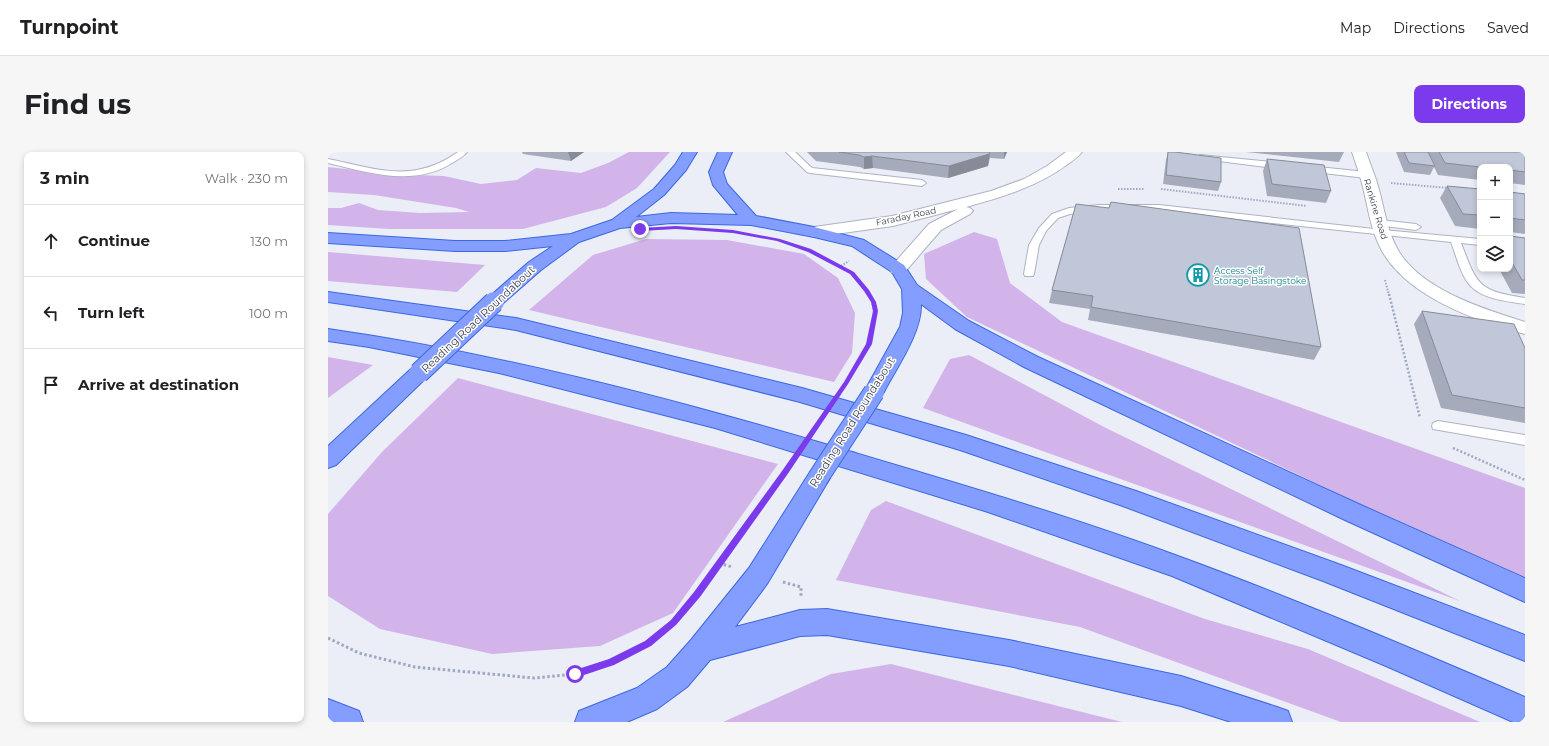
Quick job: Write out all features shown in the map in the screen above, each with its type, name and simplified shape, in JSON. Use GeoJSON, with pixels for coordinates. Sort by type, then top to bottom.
{"type":"FeatureCollection","features":[{"type":"Feature","properties":{"kind":"highway"},"geometry":{"type":"LineString","coordinates":[[618,223],[659,192],[681,167],[690,152]]}},
{"type":"Feature","properties":{"kind":"highway"},"geometry":{"type":"LineString","coordinates":[[725,152],[716,172],[720,185],[750,220]]}},
{"type":"Feature","properties":{"kind":"highway","name":"Reading Road Roundabout"},"geometry":{"type":"LineString","coordinates":[[328,458],[494,302],[535,266],[573,239],[618,223],[671,218],[750,220],[814,232],[858,243],[898,269],[911,289],[912,313],[909,327],[874,392],[818,478],[758,576],[701,649],[676,677],[647,699],[590,722]]}},
{"type":"Feature","properties":{"kind":"highway"},"geometry":{"type":"LineString","coordinates":[[328,238],[455,246],[504,246],[573,239]]}},
{"type":"Feature","properties":{"kind":"highway"},"geometry":{"type":"LineString","coordinates":[[911,289],[962,325],[1031,362],[1354,513],[1525,590]]}},
{"type":"Feature","properties":{"kind":"highway"},"geometry":{"type":"LineString","coordinates":[[328,297],[516,324],[700,368],[966,443],[1128,498],[1332,573],[1525,648]]}},
{"type":"Feature","properties":{"kind":"highway"},"geometry":{"type":"LineString","coordinates":[[328,335],[369,341],[499,366],[716,420],[991,503],[1180,568],[1396,656],[1525,712]]}},
{"type":"Feature","properties":{"kind":"highway"},"geometry":{"type":"LineString","coordinates":[[701,649],[800,623],[828,622],[1009,653],[1174,690],[1277,722]]}},
{"type":"Feature","properties":{"kind":"highway"},"geometry":{"type":"LineString","coordinates":[[328,714],[348,722]]}},
{"type":"Feature","properties":{"kind":"street","name":"Faraday Road"},"geometry":{"type":"LineString","coordinates":[[814,232],[893,221],[996,194],[1029,182],[1052,169],[1075,152]]}},
{"type":"Feature","properties":{"kind":"street","name":"Rankine Road"},"geometry":{"type":"LineString","coordinates":[[1359,152],[1390,251],[1403,269],[1427,287],[1477,313],[1525,328]]}},
{"type":"Feature","properties":{"kind":"street","name":"Faraday Road"},"geometry":{"type":"LineString","coordinates":[[898,269],[935,227],[996,194]]}},
{"type":"Feature","properties":{"kind":"lane"},"geometry":{"type":"LineString","coordinates":[[328,161],[391,174],[404,174],[437,168],[463,152]]}},
{"type":"Feature","properties":{"kind":"lane"},"geometry":{"type":"LineString","coordinates":[[790,152],[810,170],[922,183]]}},
{"type":"Feature","properties":{"kind":"lane"},"geometry":{"type":"LineString","coordinates":[[1194,156],[1288,167]]}},
{"type":"Feature","properties":{"kind":"lane"},"geometry":{"type":"LineString","coordinates":[[1304,168],[1368,179]]}},
{"type":"Feature","properties":{"kind":"lane"},"geometry":{"type":"LineString","coordinates":[[1029,274],[1034,245],[1042,230],[1054,216],[1069,211],[1099,208],[1159,208],[1382,228],[1477,234]]}},
{"type":"Feature","properties":{"kind":"lane"},"geometry":{"type":"LineString","coordinates":[[1382,228],[1477,242]]}},
{"type":"Feature","properties":{"kind":"lane"},"geometry":{"type":"LineString","coordinates":[[1455,239],[1471,281],[1480,288],[1496,295],[1525,301]]}},
{"type":"Feature","properties":{"kind":"lane"},"geometry":{"type":"LineString","coordinates":[[1438,426],[1525,440]]}},
{"type":"Feature","properties":{"kind":"lane"},"geometry":{"type":"LineString","coordinates":[[628,722],[647,699]]}},
{"type":"Feature","properties":{"kind":"path"},"geometry":{"type":"LineString","coordinates":[[1368,179],[1452,188]]}},
{"type":"Feature","properties":{"kind":"path"},"geometry":{"type":"LineString","coordinates":[[328,638],[359,653],[415,667],[534,678],[575,674],[611,662],[648,643],[674,622],[697,595],[785,473],[846,383],[869,344],[876,311],[867,290],[852,273],[809,250]]}},
{"type":"Feature","properties":{"kind":"path"},"geometry":{"type":"LineString","coordinates":[[1385,278],[1420,420]]}},
{"type":"Feature","properties":{"kind":"path"},"geometry":{"type":"LineString","coordinates":[[1453,448],[1525,480]]}},
{"type":"Feature","properties":{"kind":"shaded area"},"geometry":{"type":"Polygon","coordinates":[[[629,152],[670,152],[637,188],[606,207],[523,229],[389,229],[328,225],[328,208],[341,208],[359,203],[378,210],[420,213],[469,212],[456,208],[374,195],[328,192],[328,167],[391,174],[444,176],[481,184],[517,180],[536,168],[581,173],[608,163],[629,152]]]}},
{"type":"Feature","properties":{"kind":"shaded area"},"geometry":{"type":"Polygon","coordinates":[[[974,232],[997,239],[1010,283],[1062,322],[1525,488],[1525,577],[1358,503],[967,317],[926,279],[924,254],[974,232]]]}},
{"type":"Feature","properties":{"kind":"shaded area"},"geometry":{"type":"Polygon","coordinates":[[[646,239],[727,240],[804,254],[838,278],[855,313],[852,353],[834,382],[529,310],[593,255],[646,239]]]}},
{"type":"Feature","properties":{"kind":"shaded area"},"geometry":{"type":"Polygon","coordinates":[[[328,252],[485,265],[457,292],[328,281],[328,252]]]}},
{"type":"Feature","properties":{"kind":"shaded area"},"geometry":{"type":"Polygon","coordinates":[[[969,355],[1106,428],[1460,601],[923,408],[950,359],[969,355]]]}},
{"type":"Feature","properties":{"kind":"shaded area"},"geometry":{"type":"Polygon","coordinates":[[[328,357],[373,365],[328,398],[328,357]]]}},
{"type":"Feature","properties":{"kind":"shaded area"},"geometry":{"type":"Polygon","coordinates":[[[458,378],[778,464],[673,613],[600,646],[492,654],[380,629],[328,596],[328,514],[382,452],[458,378]]]}},
{"type":"Feature","properties":{"kind":"shaded area"},"geometry":{"type":"Polygon","coordinates":[[[886,501],[1205,619],[1308,649],[1480,722],[1341,722],[1080,627],[836,580],[871,510],[886,501]]]}},
{"type":"Feature","properties":{"kind":"shaded area"},"geometry":{"type":"Polygon","coordinates":[[[891,664],[1122,722],[723,722],[831,674],[891,664]]]}},
{"type":"Feature","properties":{"kind":"building"},"geometry":{"type":"Polygon","coordinates":[[[839,152],[990,152],[989,154],[949,166],[872,156],[864,157],[839,152]]]}},
{"type":"Feature","properties":{"kind":"building"},"geometry":{"type":"Polygon","coordinates":[[[1168,152],[1221,158],[1221,182],[1166,175],[1168,152]]]}},
{"type":"Feature","properties":{"kind":"building"},"geometry":{"type":"Polygon","coordinates":[[[1404,152],[1428,152],[1435,166],[1409,163],[1404,152]]]}},
{"type":"Feature","properties":{"kind":"building"},"geometry":{"type":"Polygon","coordinates":[[[1439,152],[1525,152],[1525,172],[1513,170],[1513,164],[1477,164],[1477,167],[1445,163],[1439,152]]]}},
{"type":"Feature","properties":{"kind":"building"},"geometry":{"type":"Polygon","coordinates":[[[1267,159],[1324,165],[1331,191],[1272,184],[1267,159]]]}},
{"type":"Feature","properties":{"kind":"building"},"geometry":{"type":"Polygon","coordinates":[[[1447,186],[1477,189],[1477,215],[1463,214],[1447,186]]]}},
{"type":"Feature","properties":{"kind":"building"},"geometry":{"type":"Polygon","coordinates":[[[1513,192],[1525,194],[1525,220],[1513,218],[1513,192]]]}},
{"type":"Feature","properties":{"kind":"building","name":"Access Self Storage Basingstoke"},"geometry":{"type":"Polygon","coordinates":[[[1111,202],[1299,228],[1321,347],[1091,307],[1093,296],[1052,290],[1076,204],[1109,208],[1111,202]]]}},
{"type":"Feature","properties":{"kind":"building"},"geometry":{"type":"Polygon","coordinates":[[[1513,236],[1525,238],[1525,280],[1522,280],[1513,264],[1513,236]]]}},
{"type":"Feature","properties":{"kind":"building"},"geometry":{"type":"Polygon","coordinates":[[[1422,311],[1514,324],[1525,348],[1525,408],[1452,395],[1422,311]]]}},
{"type":"Feature","properties":{"kind":"place","name":"Access Self Storage Basingstoke"},"geometry":{"type":"Point","coordinates":[1198,275]}},
{"type":"Feature","properties":{"kind":"route"},"geometry":{"type":"LineString","coordinates":[[575,674],[611,662],[648,643],[674,622],[697,595],[785,473],[846,383],[869,344],[876,311],[867,290],[852,273],[809,250],[778,240],[733,231],[676,228],[640,229]]}}]}
